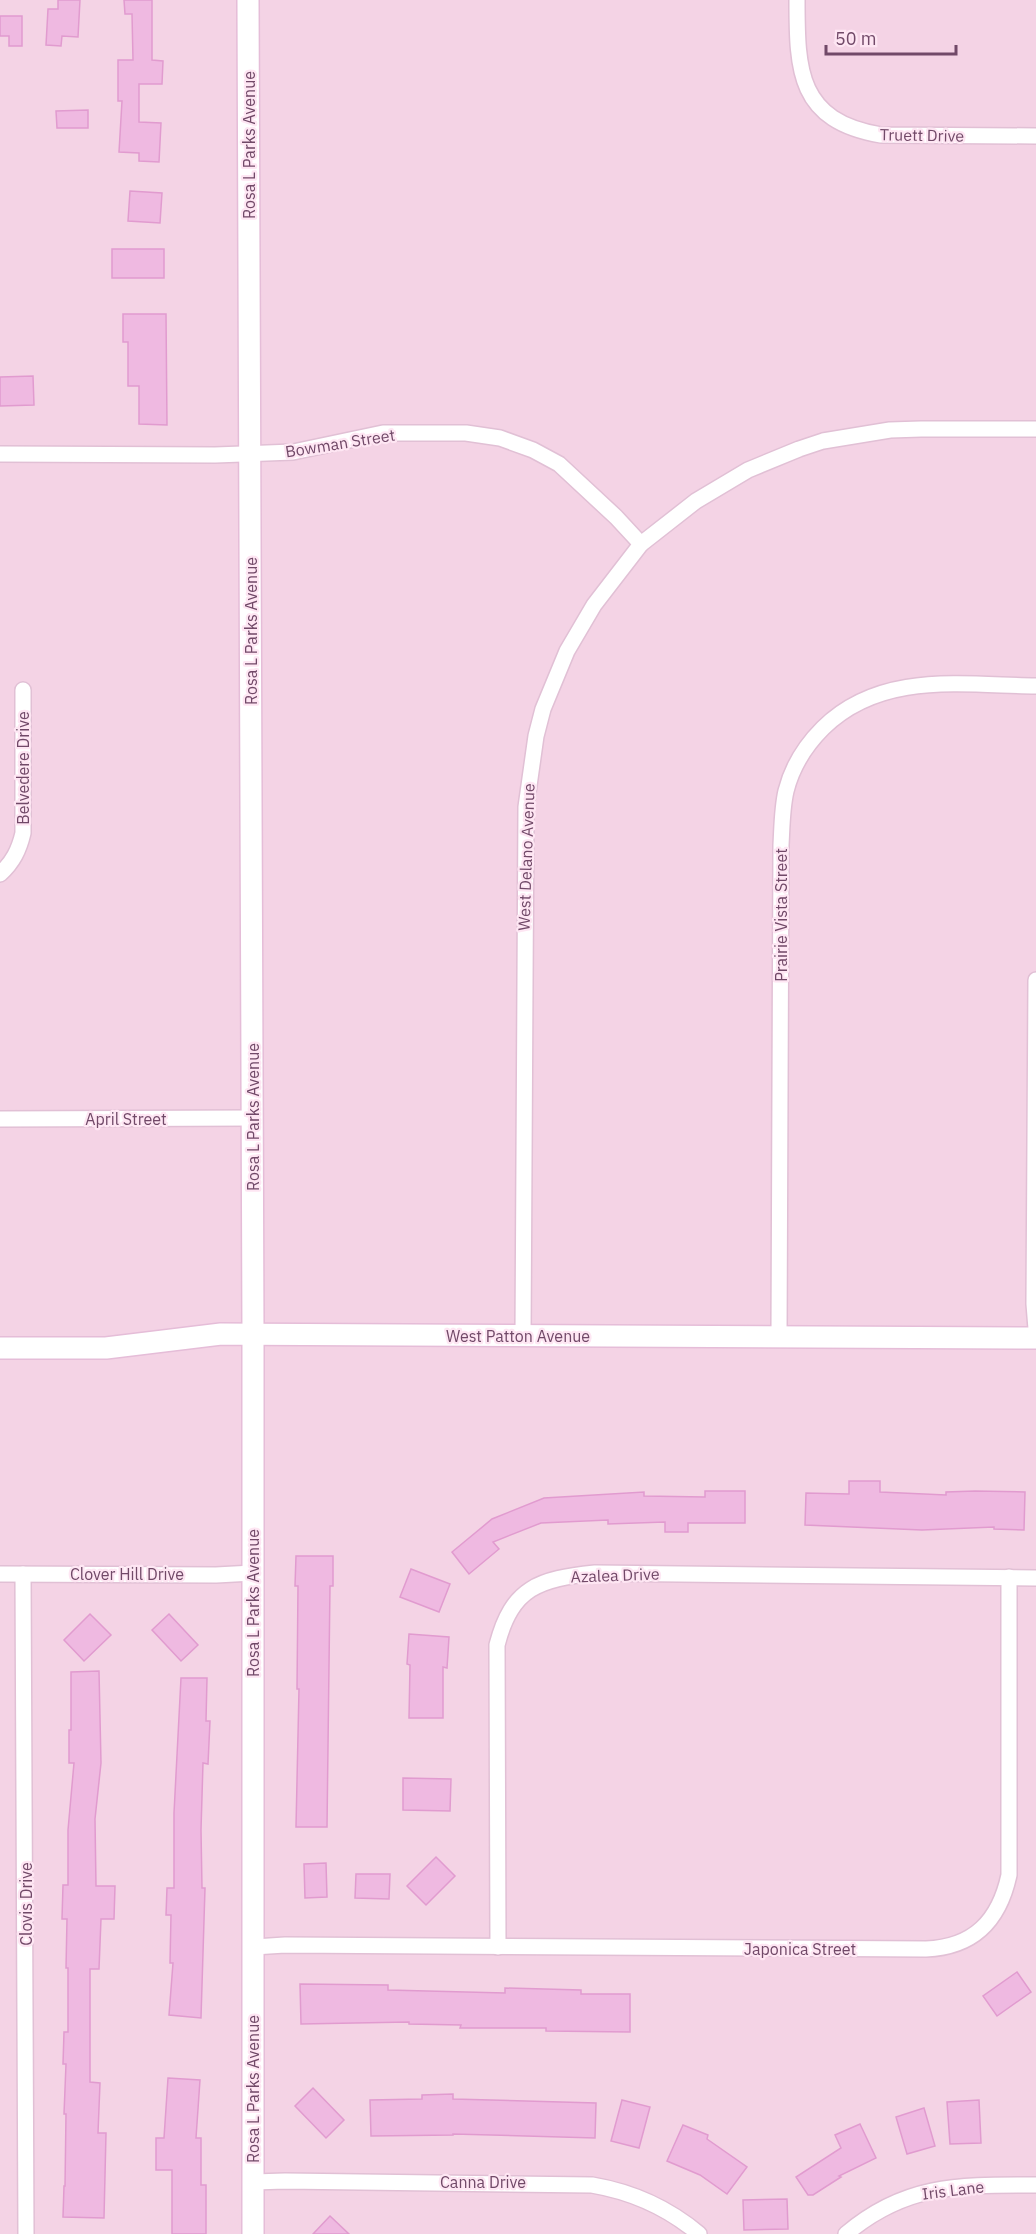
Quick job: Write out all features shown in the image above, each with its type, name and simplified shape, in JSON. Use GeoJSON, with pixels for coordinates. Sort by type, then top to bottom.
{"type":"FeatureCollection","features":[{"type":"Feature","properties":{"kind":"street","name":"Rosa L Parks Avenue"},"geometry":{"type":"LineString","coordinates":[[248,0],[254,1334],[253,2234]]}},
{"type":"Feature","properties":{"kind":"street","name":"Truett Drive"},"geometry":{"type":"LineString","coordinates":[[797,0],[797,46],[803,79],[812,96],[826,112],[841,123],[861,132],[881,135],[1036,136]]}},
{"type":"Feature","properties":{"kind":"street","name":"West Delano Avenue"},"geometry":{"type":"LineString","coordinates":[[523,1336],[525,807],[530,766],[543,709],[567,651],[594,605],[640,544],[696,501],[748,470],[799,448],[823,441],[890,430],[1036,429]]}},
{"type":"Feature","properties":{"kind":"street","name":"Bowman Street"},"geometry":{"type":"LineString","coordinates":[[0,454],[293,452],[383,433],[466,433],[500,438],[533,450],[559,464],[616,517],[640,544]]}},
{"type":"Feature","properties":{"kind":"street","name":"Prairie Vista Street"},"geometry":{"type":"LineString","coordinates":[[779,1337],[781,845],[787,788],[797,764],[814,737],[842,711],[872,695],[921,685],[1036,686]]}},
{"type":"Feature","properties":{"kind":"street","name":"Belvedere Drive"},"geometry":{"type":"LineString","coordinates":[[0,874],[11,863],[20,847],[23,833],[23,690]]}},
{"type":"Feature","properties":{"kind":"street"},"geometry":{"type":"LineString","coordinates":[[1036,980],[1034,1304],[1036,1329]]}},
{"type":"Feature","properties":{"kind":"street","name":"April Street"},"geometry":{"type":"LineString","coordinates":[[0,1119],[253,1118]]}},
{"type":"Feature","properties":{"kind":"street","name":"West Patton Avenue"},"geometry":{"type":"LineString","coordinates":[[0,1348],[106,1348],[221,1334],[1036,1338]]}},
{"type":"Feature","properties":{"kind":"street","name":"Clover Hill Drive"},"geometry":{"type":"LineString","coordinates":[[0,1574],[216,1575],[254,1573]]}},
{"type":"Feature","properties":{"kind":"street","name":"Azalea Drive"},"geometry":{"type":"LineString","coordinates":[[498,1947],[497,1645],[502,1624],[512,1606],[526,1591],[568,1576],[595,1573],[1036,1578]]}},
{"type":"Feature","properties":{"kind":"street","name":"Clovis Drive"},"geometry":{"type":"LineString","coordinates":[[23,1574],[26,2234]]}},
{"type":"Feature","properties":{"kind":"street","name":"Japonica Street"},"geometry":{"type":"LineString","coordinates":[[253,1947],[297,1945],[926,1949],[952,1945],[977,1933],[999,1908],[1009,1875],[1009,1577]]}},
{"type":"Feature","properties":{"kind":"street","name":"Canna Drive"},"geometry":{"type":"LineString","coordinates":[[254,2182],[592,2185],[650,2201],[677,2217],[699,2234]]}},
{"type":"Feature","properties":{"kind":"street","name":"Iris Lane"},"geometry":{"type":"LineString","coordinates":[[846,2234],[872,2215],[909,2196],[925,2191],[976,2185],[1036,2185]]}},
{"type":"Feature","properties":{"kind":"shaded area"},"geometry":{"type":"Polygon","coordinates":[[[0,0],[1036,0],[1036,2234],[0,2234],[0,0]]]}},
{"type":"Feature","properties":{"kind":"building"},"geometry":{"type":"Polygon","coordinates":[[[58,0],[80,0],[78,37],[62,36],[61,46],[46,45],[48,9],[58,9],[58,0]]]}},
{"type":"Feature","properties":{"kind":"building"},"geometry":{"type":"Polygon","coordinates":[[[124,0],[152,0],[152,60],[163,61],[162,84],[139,84],[139,122],[161,123],[159,162],[139,161],[139,153],[119,152],[122,101],[118,101],[118,60],[133,60],[132,14],[125,14],[124,0]]]}},
{"type":"Feature","properties":{"kind":"building"},"geometry":{"type":"Polygon","coordinates":[[[0,16],[22,16],[22,46],[9,46],[9,36],[0,36],[0,16]]]}},
{"type":"Feature","properties":{"kind":"building"},"geometry":{"type":"Polygon","coordinates":[[[88,110],[88,128],[57,128],[56,111],[88,110]]]}},
{"type":"Feature","properties":{"kind":"building"},"geometry":{"type":"Polygon","coordinates":[[[130,191],[162,193],[160,223],[128,221],[130,191]]]}},
{"type":"Feature","properties":{"kind":"building"},"geometry":{"type":"Polygon","coordinates":[[[112,249],[164,249],[164,278],[112,278],[112,249]]]}},
{"type":"Feature","properties":{"kind":"building"},"geometry":{"type":"Polygon","coordinates":[[[123,314],[166,314],[167,425],[139,424],[139,386],[128,386],[128,342],[123,342],[123,314]]]}},
{"type":"Feature","properties":{"kind":"building"},"geometry":{"type":"Polygon","coordinates":[[[33,376],[34,405],[0,406],[0,377],[33,376]]]}},
{"type":"Feature","properties":{"kind":"building"},"geometry":{"type":"Polygon","coordinates":[[[849,1481],[880,1481],[880,1492],[946,1495],[946,1492],[1025,1492],[1024,1530],[994,1529],[994,1527],[922,1530],[805,1525],[806,1493],[849,1494],[849,1481]]]}},
{"type":"Feature","properties":{"kind":"building"},"geometry":{"type":"Polygon","coordinates":[[[705,1491],[745,1491],[745,1523],[688,1523],[688,1532],[665,1532],[665,1522],[608,1524],[608,1520],[541,1523],[493,1542],[499,1549],[469,1574],[452,1552],[492,1519],[544,1498],[644,1492],[644,1496],[705,1497],[705,1491]]]}},
{"type":"Feature","properties":{"kind":"building"},"geometry":{"type":"Polygon","coordinates":[[[296,1556],[333,1556],[333,1586],[330,1586],[327,1827],[296,1827],[299,1689],[297,1689],[296,1556]]]}},
{"type":"Feature","properties":{"kind":"building"},"geometry":{"type":"Polygon","coordinates":[[[411,1569],[450,1584],[439,1612],[400,1597],[411,1569]]]}},
{"type":"Feature","properties":{"kind":"building"},"geometry":{"type":"Polygon","coordinates":[[[90,1614],[111,1635],[84,1661],[64,1640],[90,1614]]]}},
{"type":"Feature","properties":{"kind":"building"},"geometry":{"type":"Polygon","coordinates":[[[169,1614],[198,1645],[181,1661],[152,1630],[169,1614]]]}},
{"type":"Feature","properties":{"kind":"building"},"geometry":{"type":"Polygon","coordinates":[[[409,1634],[449,1637],[447,1668],[443,1667],[443,1718],[409,1718],[410,1665],[407,1664],[409,1634]]]}},
{"type":"Feature","properties":{"kind":"building"},"geometry":{"type":"Polygon","coordinates":[[[99,1671],[101,1763],[95,1819],[96,1886],[115,1886],[114,1919],[101,1919],[99,1969],[90,1969],[90,2082],[100,2083],[98,2133],[106,2133],[104,2218],[63,2217],[66,2064],[63,2064],[64,2032],[68,2032],[68,1968],[66,1968],[67,1919],[62,1919],[63,1885],[68,1885],[68,1830],[74,1763],[69,1763],[71,1672],[99,1671]]]}},
{"type":"Feature","properties":{"kind":"building"},"geometry":{"type":"Polygon","coordinates":[[[181,1678],[207,1678],[206,1721],[210,1721],[208,1764],[203,1763],[201,1830],[202,1888],[205,1888],[201,2018],[169,2015],[173,1963],[170,1963],[171,1915],[166,1915],[167,1888],[174,1888],[174,1813],[181,1678]]]}},
{"type":"Feature","properties":{"kind":"building"},"geometry":{"type":"Polygon","coordinates":[[[403,1778],[451,1779],[450,1811],[403,1810],[403,1778]]]}},
{"type":"Feature","properties":{"kind":"building"},"geometry":{"type":"Polygon","coordinates":[[[436,1857],[455,1876],[426,1905],[407,1886],[436,1857]]]}},
{"type":"Feature","properties":{"kind":"building"},"geometry":{"type":"Polygon","coordinates":[[[326,1863],[327,1897],[305,1898],[304,1864],[326,1863]]]}},
{"type":"Feature","properties":{"kind":"building"},"geometry":{"type":"Polygon","coordinates":[[[356,1874],[390,1874],[389,1899],[355,1898],[356,1874]]]}},
{"type":"Feature","properties":{"kind":"building"},"geometry":{"type":"Polygon","coordinates":[[[1017,1972],[1031,1992],[997,2016],[983,1996],[1017,1972]]]}},
{"type":"Feature","properties":{"kind":"building"},"geometry":{"type":"Polygon","coordinates":[[[300,1984],[388,1985],[388,1990],[505,1993],[505,1988],[581,1990],[581,1994],[630,1994],[630,2032],[546,2031],[546,2028],[460,2028],[461,2025],[409,2024],[409,2022],[301,2024],[300,1984]]]}},
{"type":"Feature","properties":{"kind":"building"},"geometry":{"type":"Polygon","coordinates":[[[168,2078],[200,2080],[196,2138],[201,2138],[201,2185],[206,2185],[206,2234],[172,2234],[172,2170],[156,2170],[156,2138],[164,2138],[168,2078]]]}},
{"type":"Feature","properties":{"kind":"building"},"geometry":{"type":"Polygon","coordinates":[[[313,2088],[344,2120],[326,2138],[295,2106],[313,2088]]]}},
{"type":"Feature","properties":{"kind":"building"},"geometry":{"type":"Polygon","coordinates":[[[453,2094],[453,2099],[596,2103],[595,2138],[453,2134],[371,2136],[370,2100],[422,2099],[422,2095],[453,2094]]]}},
{"type":"Feature","properties":{"kind":"building"},"geometry":{"type":"Polygon","coordinates":[[[622,2100],[650,2107],[639,2148],[611,2141],[622,2100]]]}},
{"type":"Feature","properties":{"kind":"building"},"geometry":{"type":"Polygon","coordinates":[[[979,2100],[981,2143],[950,2144],[947,2102],[979,2100]]]}},
{"type":"Feature","properties":{"kind":"building"},"geometry":{"type":"Polygon","coordinates":[[[924,2108],[935,2146],[907,2154],[896,2117],[924,2108]]]}},
{"type":"Feature","properties":{"kind":"building"},"geometry":{"type":"Polygon","coordinates":[[[860,2124],[876,2158],[839,2176],[841,2177],[813,2195],[808,2195],[796,2177],[841,2148],[835,2135],[860,2124]]]}},
{"type":"Feature","properties":{"kind":"building"},"geometry":{"type":"Polygon","coordinates":[[[683,2125],[708,2135],[707,2139],[747,2167],[727,2194],[700,2175],[667,2161],[683,2125]]]}},
{"type":"Feature","properties":{"kind":"building"},"geometry":{"type":"Polygon","coordinates":[[[787,2199],[788,2229],[744,2230],[743,2200],[787,2199]]]}},
{"type":"Feature","properties":{"kind":"building"},"geometry":{"type":"Polygon","coordinates":[[[330,2216],[349,2234],[313,2234],[330,2216]]]}}]}
